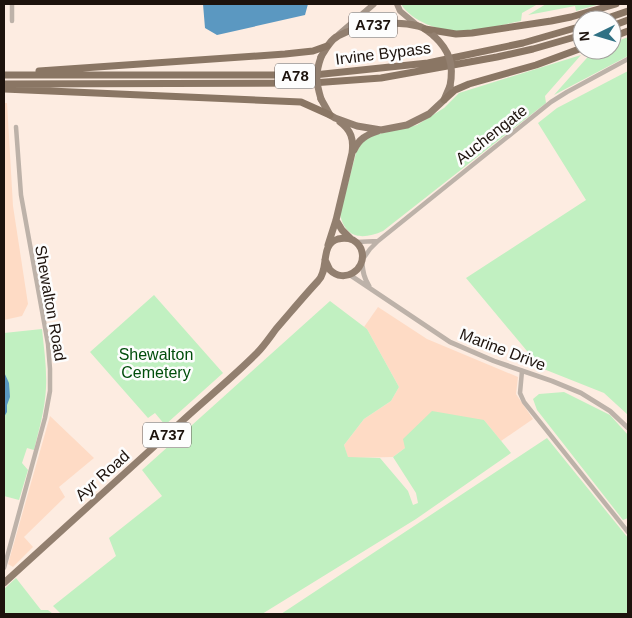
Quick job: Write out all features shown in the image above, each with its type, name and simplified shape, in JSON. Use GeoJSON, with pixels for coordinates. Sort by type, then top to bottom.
{"type":"FeatureCollection","features":[{"type":"Feature","properties":{"kind":"highway"},"geometry":{"type":"LineString","coordinates":[[421,27],[456,34],[472,33],[551,21],[616,4]]}},
{"type":"Feature","properties":{"kind":"highway","name":"Irvine Bypass"},"geometry":{"type":"LineString","coordinates":[[4,74],[314,75],[428,63],[523,42],[572,29]]}},
{"type":"Feature","properties":{"kind":"highway","name":"Irvine Bypass"},"geometry":{"type":"LineString","coordinates":[[4,84],[312,84],[371,79],[497,57],[572,38]]}},
{"type":"Feature","properties":{"kind":"highway"},"geometry":{"type":"LineString","coordinates":[[4,74],[285,54],[313,51],[327,46]]}},
{"type":"Feature","properties":{"kind":"highway"},"geometry":{"type":"LineString","coordinates":[[444,100],[455,90],[469,84],[536,65],[572,52]]}},
{"type":"Feature","properties":{"kind":"highway"},"geometry":{"type":"LineString","coordinates":[[4,89],[301,102],[333,116]]}},
{"type":"Feature","properties":{"kind":"main road"},"geometry":{"type":"LineString","coordinates":[[336,37],[374,4]]}},
{"type":"Feature","properties":{"kind":"main road"},"geometry":{"type":"LineString","coordinates":[[397,4],[400,11],[421,27]]}},
{"type":"Feature","properties":{"kind":"main road","name":"A737"},"geometry":{"type":"LineString","coordinates":[[321,279],[325,254],[336,220],[354,143],[352,135],[333,116],[321,99],[316,80],[321,57],[327,46],[336,37],[364,27],[398,23],[421,27],[434,36],[445,49],[451,64],[450,86],[444,100],[429,114],[407,125],[368,134],[358,142],[352,153]]}},
{"type":"Feature","properties":{"kind":"main road","name":"A737"},"geometry":{"type":"LineString","coordinates":[[333,116],[356,126],[381,130]]}},
{"type":"Feature","properties":{"kind":"main road"},"geometry":{"type":"LineString","coordinates":[[321,279],[347,275],[357,271],[362,261],[362,250],[342,230],[336,220]]}},
{"type":"Feature","properties":{"kind":"main road"},"geometry":{"type":"LineString","coordinates":[[328,247],[334,240],[342,238],[355,241]]}},
{"type":"Feature","properties":{"kind":"main road"},"geometry":{"type":"LineString","coordinates":[[325,260],[336,274],[347,275]]}},
{"type":"Feature","properties":{"kind":"main road","name":"Ayr Road"},"geometry":{"type":"LineString","coordinates":[[4,581],[257,352],[310,289],[321,279]]}},
{"type":"Feature","properties":{"kind":"street"},"geometry":{"type":"LineString","coordinates":[[12,4],[12,21]]}},
{"type":"Feature","properties":{"kind":"street","name":"Auchengate"},"geometry":{"type":"LineString","coordinates":[[362,261],[378,241],[551,102],[628,59]]}},
{"type":"Feature","properties":{"kind":"street","name":"Shewalton Road"},"geometry":{"type":"LineString","coordinates":[[4,568],[45,418],[50,391],[48,344],[21,195],[16,127]]}},
{"type":"Feature","properties":{"kind":"street"},"geometry":{"type":"LineString","coordinates":[[355,241],[378,241]]}},
{"type":"Feature","properties":{"kind":"street"},"geometry":{"type":"LineString","coordinates":[[362,261],[363,271],[371,289]]}},
{"type":"Feature","properties":{"kind":"street","name":"Marine Drive"},"geometry":{"type":"LineString","coordinates":[[347,275],[450,342],[494,361],[552,380],[582,393],[610,411],[628,428]]}},
{"type":"Feature","properties":{"kind":"street"},"geometry":{"type":"LineString","coordinates":[[522,371],[520,393],[524,402],[628,532]]}},
{"type":"Feature","properties":{"kind":"shaded area"},"geometry":{"type":"Polygon","coordinates":[[[4,103],[7,103],[13,206],[28,304],[22,316],[4,320],[4,103]]]}},
{"type":"Feature","properties":{"kind":"shaded area"},"geometry":{"type":"Polygon","coordinates":[[[378,307],[427,339],[518,377],[516,394],[533,419],[501,441],[484,420],[405,448],[393,457],[348,458],[344,445],[364,419],[391,401],[399,387],[367,329],[364,327],[378,307]]]}},
{"type":"Feature","properties":{"kind":"shaded area"},"geometry":{"type":"Polygon","coordinates":[[[50,416],[94,458],[59,487],[65,497],[24,537],[33,547],[13,567],[8,564],[50,416]]]}},
{"type":"Feature","properties":{"kind":"green space"},"geometry":{"type":"Polygon","coordinates":[[[401,4],[538,4],[522,13],[521,21],[462,32],[442,29],[422,22],[401,4]]]}},
{"type":"Feature","properties":{"kind":"green space"},"geometry":{"type":"Polygon","coordinates":[[[546,4],[600,4],[579,10],[576,10],[575,6],[528,15],[546,4]]]}},
{"type":"Feature","properties":{"kind":"green space"},"geometry":{"type":"Polygon","coordinates":[[[628,37],[628,56],[622,59],[622,39],[628,37]]]}},
{"type":"Feature","properties":{"kind":"green space"},"geometry":{"type":"Polygon","coordinates":[[[572,58],[572,60],[577,60],[545,96],[546,103],[383,231],[369,236],[351,233],[342,222],[340,214],[356,153],[362,143],[370,136],[417,125],[444,108],[459,93],[572,58]]]}},
{"type":"Feature","properties":{"kind":"green space"},"geometry":{"type":"Polygon","coordinates":[[[585,60],[620,60],[554,95],[585,60]]]}},
{"type":"Feature","properties":{"kind":"green space"},"geometry":{"type":"Polygon","coordinates":[[[628,71],[628,415],[604,393],[536,366],[527,351],[466,278],[586,200],[538,123],[557,108],[628,71]]]}},
{"type":"Feature","properties":{"kind":"green space","name":"Shewalton Cemetery"},"geometry":{"type":"Polygon","coordinates":[[[154,295],[223,373],[165,425],[155,413],[148,418],[90,352],[154,295]]]}},
{"type":"Feature","properties":{"kind":"green space"},"geometry":{"type":"Polygon","coordinates":[[[330,301],[367,329],[399,387],[391,401],[364,419],[344,445],[348,457],[380,458],[408,491],[413,505],[418,503],[416,493],[393,457],[405,448],[403,439],[432,411],[484,420],[511,453],[416,519],[262,614],[61,614],[53,606],[116,556],[109,538],[162,496],[142,470],[330,301]]]}},
{"type":"Feature","properties":{"kind":"green space"},"geometry":{"type":"Polygon","coordinates":[[[42,329],[46,388],[42,419],[34,450],[27,448],[22,463],[28,470],[19,500],[4,496],[4,333],[42,329]]]}},
{"type":"Feature","properties":{"kind":"green space"},"geometry":{"type":"Polygon","coordinates":[[[564,392],[610,415],[628,435],[628,518],[623,520],[537,410],[533,399],[539,394],[564,392]]]}},
{"type":"Feature","properties":{"kind":"green space"},"geometry":{"type":"Polygon","coordinates":[[[547,438],[628,538],[628,614],[281,614],[547,438]]]}},
{"type":"Feature","properties":{"kind":"green space"},"geometry":{"type":"Polygon","coordinates":[[[16,578],[41,610],[48,610],[53,614],[4,614],[4,589],[16,578]]]}},
{"type":"Feature","properties":{"kind":"water"},"geometry":{"type":"Polygon","coordinates":[[[203,4],[308,4],[305,15],[217,35],[205,28],[203,4]]]}},
{"type":"Feature","properties":{"kind":"water"},"geometry":{"type":"Polygon","coordinates":[[[4,372],[9,383],[10,397],[4,417],[4,372]]]}}]}
